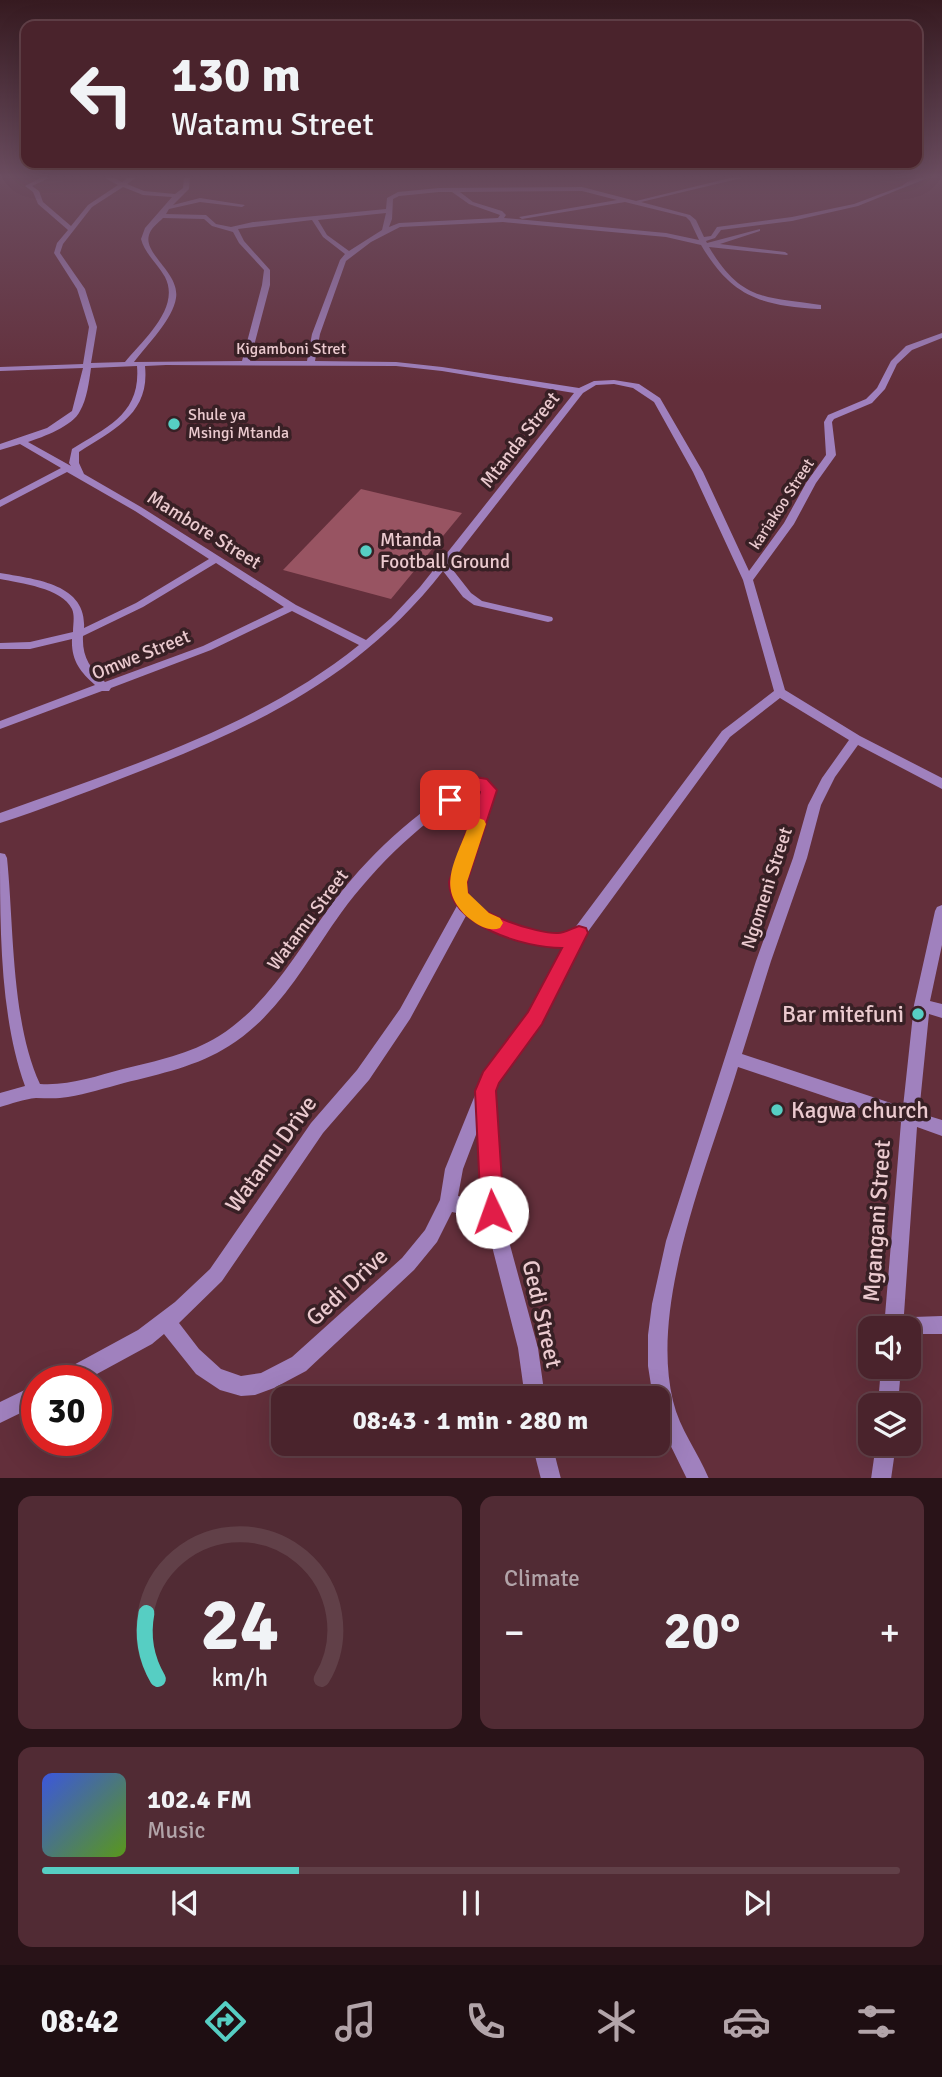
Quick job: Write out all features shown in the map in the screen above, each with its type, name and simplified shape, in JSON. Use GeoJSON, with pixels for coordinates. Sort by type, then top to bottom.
{"type":"FeatureCollection","features":[{"type":"Feature","properties":{"kind":"street"},"geometry":{"type":"LineString","coordinates":[[0,447],[39,434],[68,419],[79,403],[93,336],[91,318],[81,289],[57,253],[60,246]]}},
{"type":"Feature","properties":{"kind":"street"},"geometry":{"type":"LineString","coordinates":[[128,364],[166,314],[173,297],[170,276],[146,246]]}},
{"type":"Feature","properties":{"kind":"street"},"geometry":{"type":"LineString","coordinates":[[245,363],[266,285],[267,270],[247,246]]}},
{"type":"Feature","properties":{"kind":"street"},"geometry":{"type":"LineString","coordinates":[[338,246],[348,253]]}},
{"type":"Feature","properties":{"kind":"street"},"geometry":{"type":"LineString","coordinates":[[311,362],[316,334],[336,272],[348,253],[362,246]]}},
{"type":"Feature","properties":{"kind":"street"},"geometry":{"type":"LineString","coordinates":[[707,246],[721,272],[764,301],[779,305],[818,307]]}},
{"type":"Feature","properties":{"kind":"street"},"geometry":{"type":"LineString","coordinates":[[727,246],[785,254]]}},
{"type":"Feature","properties":{"kind":"street","name":"kariakoo Street"},"geometry":{"type":"LineString","coordinates":[[748,580],[789,524],[811,483],[831,455],[828,422],[831,417],[869,401],[881,389],[894,363],[909,348],[942,335]]}},
{"type":"Feature","properties":{"kind":"street","name":"Kigamboni Stret"},"geometry":{"type":"LineString","coordinates":[[0,369],[141,363],[311,362],[418,366],[580,391]]}},
{"type":"Feature","properties":{"kind":"street"},"geometry":{"type":"LineString","coordinates":[[80,475],[74,463],[75,451],[128,416],[142,392],[141,363]]}},
{"type":"Feature","properties":{"kind":"street","name":"Mtanda Street"},"geometry":{"type":"LineString","coordinates":[[0,818],[207,740],[314,684],[386,629],[443,564],[580,391],[594,383],[614,382],[636,386],[657,400],[698,472],[748,580],[780,692]]}},
{"type":"Feature","properties":{"kind":"street","name":"Mambore Street"},"geometry":{"type":"LineString","coordinates":[[24,443],[292,607],[367,645]]}},
{"type":"Feature","properties":{"kind":"street"},"geometry":{"type":"LineString","coordinates":[[0,504],[68,468]]}},
{"type":"Feature","properties":{"kind":"street"},"geometry":{"type":"LineString","coordinates":[[0,646],[45,645],[78,636],[126,612],[216,559]]}},
{"type":"Feature","properties":{"kind":"street"},"geometry":{"type":"LineString","coordinates":[[443,564],[467,595],[478,603],[548,619]]}},
{"type":"Feature","properties":{"kind":"street"},"geometry":{"type":"LineString","coordinates":[[0,576],[32,581],[58,591],[74,601],[79,613],[77,647],[82,665],[105,688]]}},
{"type":"Feature","properties":{"kind":"street","name":"Omwe Street"},"geometry":{"type":"LineString","coordinates":[[0,726],[207,648],[292,607]]}},
{"type":"Feature","properties":{"kind":"street"},"geometry":{"type":"LineString","coordinates":[[486,1091],[490,1078],[535,1018],[579,933],[726,734],[780,692],[856,739],[942,785]]}},
{"type":"Feature","properties":{"kind":"street","name":"Ngomeni Street"},"geometry":{"type":"LineString","coordinates":[[733,1058],[769,940],[801,856],[811,812],[827,779],[856,739]]}},
{"type":"Feature","properties":{"kind":"street","name":"Watamu Street"},"geometry":{"type":"LineString","coordinates":[[35,1091],[48,1093],[66,1090],[138,1072],[207,1050],[226,1040],[278,992],[359,881],[430,815],[470,786],[482,784],[489,790],[458,882],[459,894],[465,904]]}},
{"type":"Feature","properties":{"kind":"street"},"geometry":{"type":"LineString","coordinates":[[0,858],[18,1034],[23,1065],[35,1091],[0,1100]]}},
{"type":"Feature","properties":{"kind":"street"},"geometry":{"type":"LineString","coordinates":[[465,904],[482,918],[529,936],[565,941],[579,933]]}},
{"type":"Feature","properties":{"kind":"street","name":"Watamu Drive"},"geometry":{"type":"LineString","coordinates":[[93,1365],[145,1337],[182,1310],[216,1275],[317,1128],[363,1075],[423,985],[465,904]]}},
{"type":"Feature","properties":{"kind":"street","name":"Mgangani Street"},"geometry":{"type":"LineString","coordinates":[[894,1316],[910,1117],[936,1008],[942,911]]}},
{"type":"Feature","properties":{"kind":"street"},"geometry":{"type":"LineString","coordinates":[[698,1478],[676,1443],[662,1405],[657,1364],[674,1241],[733,1058],[942,1128]]}},
{"type":"Feature","properties":{"kind":"street","name":"Gedi Drive"},"geometry":{"type":"LineString","coordinates":[[167,1321],[194,1359],[219,1378],[234,1384],[252,1386],[279,1376],[309,1356],[408,1264],[431,1236],[448,1202],[454,1169],[486,1091]]}},
{"type":"Feature","properties":{"kind":"street","name":"Gedi Street"},"geometry":{"type":"LineString","coordinates":[[486,1091],[492,1212],[528,1348],[534,1386]]}},
{"type":"Feature","properties":{"kind":"street"},"geometry":{"type":"LineString","coordinates":[[448,1202],[492,1212]]}},
{"type":"Feature","properties":{"kind":"street"},"geometry":{"type":"LineString","coordinates":[[921,1326],[942,1325]]}},
{"type":"Feature","properties":{"kind":"street"},"geometry":{"type":"LineString","coordinates":[[0,1413],[21,1402]]}},
{"type":"Feature","properties":{"kind":"street"},"geometry":{"type":"LineString","coordinates":[[545,1456],[551,1478]]}},
{"type":"Feature","properties":{"kind":"street"},"geometry":{"type":"LineString","coordinates":[[881,1478],[884,1456]]}},
{"type":"Feature","properties":{"kind":"shaded area","name":"Mtanda Football Ground"},"geometry":{"type":"Polygon","coordinates":[[[361,489],[462,513],[391,599],[283,570],[361,489]]]}},
{"type":"Feature","properties":{"kind":"slow traffic"},"geometry":{"type":"LineString","coordinates":[[478,824],[458,882],[459,894],[465,904],[482,918],[494,923]]}},
{"type":"Feature","properties":{"kind":"place","name":"Shule ya Msingi Mtanda"},"geometry":{"type":"Point","coordinates":[174,424]}},
{"type":"Feature","properties":{"kind":"place","name":"Mtanda Football Ground"},"geometry":{"type":"Point","coordinates":[366,551]}},
{"type":"Feature","properties":{"kind":"place","name":"Bar mitefuni"},"geometry":{"type":"Point","coordinates":[918,1014]}},
{"type":"Feature","properties":{"kind":"place","name":"Kagwa church"},"geometry":{"type":"Point","coordinates":[777,1110]}},
{"type":"Feature","properties":{"kind":"route"},"geometry":{"type":"LineString","coordinates":[[450,800],[475,783],[488,787],[489,790],[458,882],[459,894],[465,904],[482,918],[520,933],[565,941],[579,933],[535,1018],[490,1078],[486,1091],[492,1212]]}}]}
